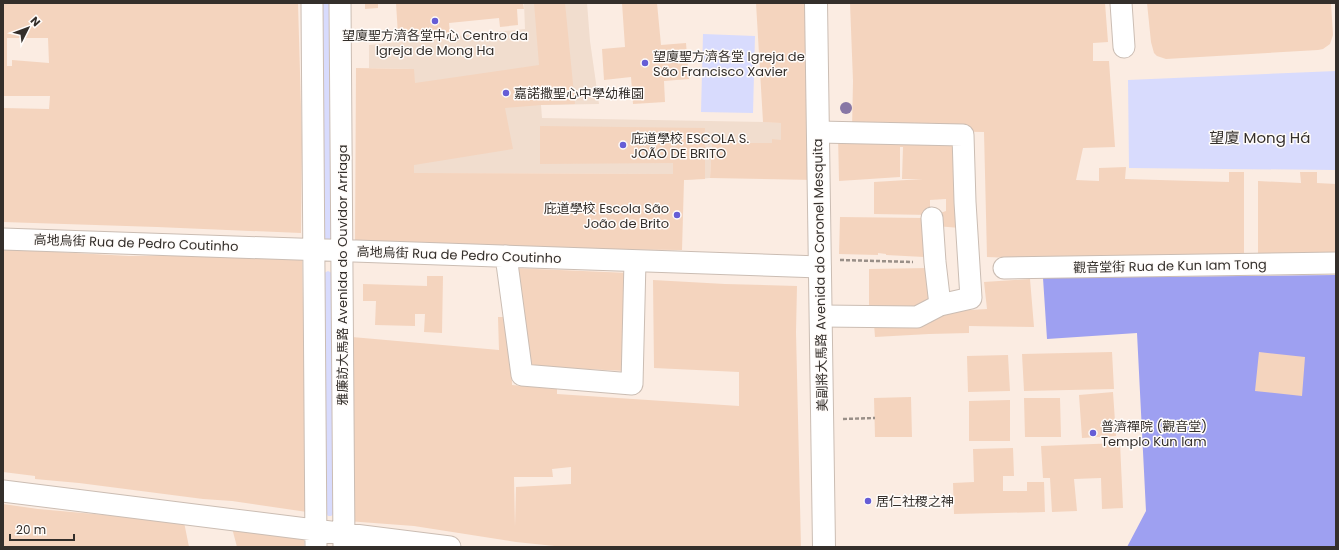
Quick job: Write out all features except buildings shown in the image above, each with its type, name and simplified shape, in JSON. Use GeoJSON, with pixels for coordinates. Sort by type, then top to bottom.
{"type":"FeatureCollection","features":[{"type":"Feature","properties":{"kind":"main road","name":"美副將大馬路 Avenida do Coronel Mesquita"},"geometry":{"type":"LineString","coordinates":[[817,8],[824,547]]}},
{"type":"Feature","properties":{"kind":"street","name":"雅廉訪大馬路 Avenida do Ouvidor Arriaga"},"geometry":{"type":"LineString","coordinates":[[312,3],[316,539]]}},
{"type":"Feature","properties":{"kind":"street","name":"雅廉訪大馬路 Avenida do Ouvidor Arriaga"},"geometry":{"type":"LineString","coordinates":[[340,3],[344,540]]}},
{"type":"Feature","properties":{"kind":"street"},"geometry":{"type":"LineString","coordinates":[[1121,3],[1124,47]]}},
{"type":"Feature","properties":{"kind":"street"},"geometry":{"type":"LineString","coordinates":[[818,132],[963,135],[965,202],[971,298],[940,305],[917,317],[821,316]]}},
{"type":"Feature","properties":{"kind":"street"},"geometry":{"type":"LineString","coordinates":[[932,218],[940,305]]}},
{"type":"Feature","properties":{"kind":"street","name":"高地烏街 Rua de Pedro Coutinho"},"geometry":{"type":"LineString","coordinates":[[3,239],[635,261],[820,264]]}},
{"type":"Feature","properties":{"kind":"street"},"geometry":{"type":"LineString","coordinates":[[506,256],[522,375],[632,384],[635,261]]}},
{"type":"Feature","properties":{"kind":"street","name":"觀音堂街 Rua de Kun Iam Tong"},"geometry":{"type":"LineString","coordinates":[[1004,268],[1336,263]]}},
{"type":"Feature","properties":{"kind":"street"},"geometry":{"type":"LineString","coordinates":[[3,491],[316,539],[450,547]]}},
{"type":"Feature","properties":{"kind":"path"},"geometry":{"type":"LineString","coordinates":[[820,264],[935,262]]}},
{"type":"Feature","properties":{"kind":"path"},"geometry":{"type":"LineString","coordinates":[[858,419],[875,418]]}},
{"type":"Feature","properties":{"kind":"shaded area"},"geometry":{"type":"Polygon","coordinates":[[[319,3],[330,3],[332,240],[323,241],[319,3]]]}},
{"type":"Feature","properties":{"kind":"shaded area","name":"嘉諾撒聖心中學幼稚園"},"geometry":{"type":"Polygon","coordinates":[[[524,3],[587,3],[590,41],[599,104],[541,105],[542,118],[815,123],[814,143],[712,143],[710,178],[684,180],[669,249],[673,174],[414,173],[414,69],[369,68],[369,45],[525,29],[524,3]]]}},
{"type":"Feature","properties":{"kind":"shaded area"},"geometry":{"type":"Polygon","coordinates":[[[703,34],[755,36],[753,113],[701,112],[703,34]]]}},
{"type":"Feature","properties":{"kind":"shaded area"},"geometry":{"type":"Polygon","coordinates":[[[1336,71],[1336,170],[1129,168],[1128,80],[1336,71]]]}},
{"type":"Feature","properties":{"kind":"shaded area"},"geometry":{"type":"Polygon","coordinates":[[[328,271],[332,273],[335,513],[331,516],[328,516],[326,513],[322,274],[328,271]]]}},
{"type":"Feature","properties":{"kind":"shaded area"},"geometry":{"type":"Polygon","coordinates":[[[1336,275],[1336,547],[1127,547],[1146,511],[1137,333],[1047,339],[1043,278],[1336,275]]]}},
{"type":"Feature","properties":{"kind":"place","name":"望廈聖方濟各堂中心 Centro da Igreja de Mong Ha"},"geometry":{"type":"Point","coordinates":[435,21]}},
{"type":"Feature","properties":{"kind":"place","name":"望廈聖方濟各堂 Igreja de São Francisco Xavier"},"geometry":{"type":"Point","coordinates":[645,63]}},
{"type":"Feature","properties":{"kind":"place","name":"嘉諾撒聖心中學幼稚園"},"geometry":{"type":"Point","coordinates":[506,93]}},
{"type":"Feature","properties":{"kind":"place","name":"庇道學校 ESCOLA S. JOÃO DE BRITO"},"geometry":{"type":"Point","coordinates":[623,145]}},
{"type":"Feature","properties":{"kind":"place","name":"庇道學校 Escola São João de Brito"},"geometry":{"type":"Point","coordinates":[677,215]}},
{"type":"Feature","properties":{"kind":"place","name":"普濟禪院 (觀音堂) Templo Kun Iam"},"geometry":{"type":"Point","coordinates":[1093,433]}},
{"type":"Feature","properties":{"kind":"place","name":"居仁社稷之神"},"geometry":{"type":"Point","coordinates":[868,501]}},
{"type":"Feature","properties":{"kind":"district","name":"望廈 Mong Há"},"geometry":{"type":"Point","coordinates":[1260,137]}}]}
